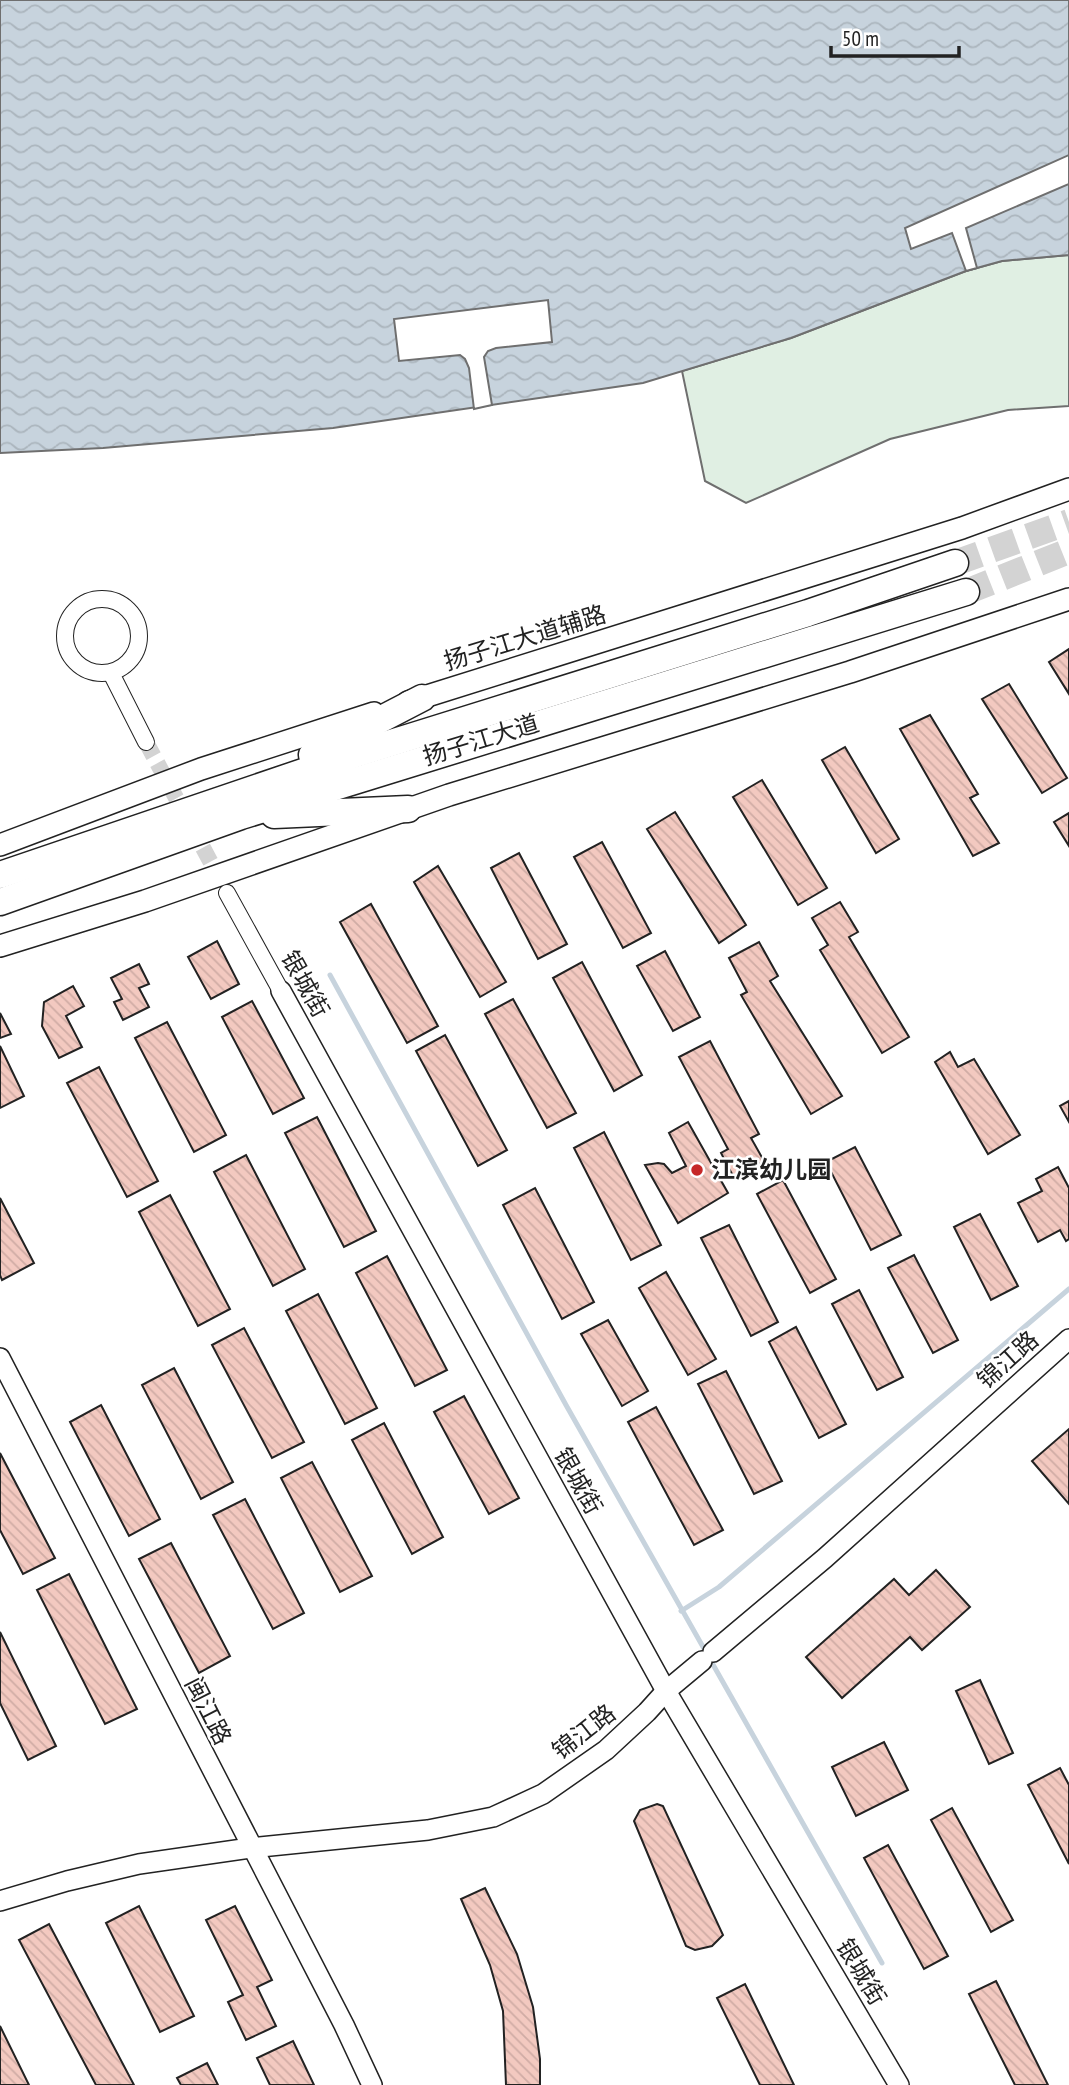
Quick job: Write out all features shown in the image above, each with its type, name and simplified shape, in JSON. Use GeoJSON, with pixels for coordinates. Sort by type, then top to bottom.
{"type":"FeatureCollection","features":[{"type":"Feature","properties":{"kind":"highway","name":"扬子江大道"},"geometry":{"type":"LineString","coordinates":[[0,902],[241,804],[956,563]]}},
{"type":"Feature","properties":{"kind":"highway","name":"扬子江大道"},"geometry":{"type":"LineString","coordinates":[[0,875],[966,592]]}},
{"type":"Feature","properties":{"kind":"highway"},"geometry":{"type":"LineString","coordinates":[[241,804],[422,698]]}},
{"type":"Feature","properties":{"kind":"highway"},"geometry":{"type":"LineString","coordinates":[[241,804],[408,809]]}},
{"type":"Feature","properties":{"kind":"main road","name":"扬子江大道辅路"},"geometry":{"type":"LineString","coordinates":[[0,845],[201,769],[962,528],[1069,489]]}},
{"type":"Feature","properties":{"kind":"main road"},"geometry":{"type":"LineString","coordinates":[[0,946],[145,901],[408,809],[850,672],[1069,599]]}},
{"type":"Feature","properties":{"kind":"street"},"geometry":{"type":"LineString","coordinates":[[97,599],[110,599],[122,604],[131,612],[137,623],[139,635],[132,659],[111,673],[87,671],[69,654],[65,643],[64,631],[75,609],[97,599]]}},
{"type":"Feature","properties":{"kind":"street"},"geometry":{"type":"LineString","coordinates":[[111,673],[146,742]]}},
{"type":"Feature","properties":{"kind":"street","name":"银城街"},"geometry":{"type":"LineString","coordinates":[[227,893],[666,1691],[899,2085]]}},
{"type":"Feature","properties":{"kind":"street","name":"锦江路"},"geometry":{"type":"LineString","coordinates":[[0,1901],[139,1864],[250,1848],[428,1830],[493,1818],[543,1794],[606,1750],[648,1712],[666,1691],[825,1558],[1069,1339]]}},
{"type":"Feature","properties":{"kind":"street","name":"闽江路"},"geometry":{"type":"LineString","coordinates":[[0,1358],[250,1848],[344,2025],[372,2085]]}},
{"type":"Feature","properties":{"kind":"green space"},"geometry":{"type":"Polygon","coordinates":[[[1069,255],[1069,406],[1008,410],[890,439],[746,503],[705,481],[682,371],[791,338],[966,271],[1002,261],[1069,255]]]}},
{"type":"Feature","properties":{"kind":"water"},"geometry":{"type":"Polygon","coordinates":[[[0,0],[1069,0],[1069,255],[1002,261],[966,271],[791,338],[643,383],[333,428],[103,448],[0,453],[0,0]]]}},
{"type":"Feature","properties":{"kind":"pier"},"geometry":{"type":"Polygon","coordinates":[[[1069,155],[1069,184],[966,228],[977,268],[966,271],[952,233],[911,249],[905,228],[1069,155]]]}},
{"type":"Feature","properties":{"kind":"pier"},"geometry":{"type":"Polygon","coordinates":[[[548,300],[552,342],[496,348],[488,351],[484,357],[492,405],[474,409],[469,368],[460,355],[399,361],[394,319],[548,300]]]}},
{"type":"Feature","properties":{"kind":"building"},"geometry":{"type":"Polygon","coordinates":[[[1069,649],[1069,694],[1049,662],[1069,649]]]}},
{"type":"Feature","properties":{"kind":"building"},"geometry":{"type":"Polygon","coordinates":[[[1009,684],[1067,778],[1042,793],[982,699],[1009,684]]]}},
{"type":"Feature","properties":{"kind":"building"},"geometry":{"type":"Polygon","coordinates":[[[930,715],[978,794],[970,798],[999,843],[973,856],[900,729],[930,715]]]}},
{"type":"Feature","properties":{"kind":"building"},"geometry":{"type":"Polygon","coordinates":[[[845,747],[899,839],[876,853],[822,760],[845,747]]]}},
{"type":"Feature","properties":{"kind":"building"},"geometry":{"type":"Polygon","coordinates":[[[762,780],[827,888],[798,905],[733,797],[762,780]]]}},
{"type":"Feature","properties":{"kind":"building"},"geometry":{"type":"Polygon","coordinates":[[[675,812],[746,925],[719,943],[647,829],[675,812]]]}},
{"type":"Feature","properties":{"kind":"building"},"geometry":{"type":"Polygon","coordinates":[[[1069,813],[1069,846],[1054,822],[1069,813]]]}},
{"type":"Feature","properties":{"kind":"building"},"geometry":{"type":"Polygon","coordinates":[[[602,842],[651,933],[623,948],[574,857],[602,842]]]}},
{"type":"Feature","properties":{"kind":"building"},"geometry":{"type":"Polygon","coordinates":[[[519,853],[567,944],[538,959],[491,868],[519,853]]]}},
{"type":"Feature","properties":{"kind":"building"},"geometry":{"type":"Polygon","coordinates":[[[438,866],[506,982],[480,997],[414,882],[438,866]]]}},
{"type":"Feature","properties":{"kind":"building"},"geometry":{"type":"Polygon","coordinates":[[[840,902],[858,932],[849,937],[909,1037],[882,1053],[820,950],[828,945],[812,918],[840,902]]]}},
{"type":"Feature","properties":{"kind":"building"},"geometry":{"type":"Polygon","coordinates":[[[371,904],[438,1026],[407,1043],[340,922],[371,904]]]}},
{"type":"Feature","properties":{"kind":"building"},"geometry":{"type":"Polygon","coordinates":[[[217,941],[239,984],[211,999],[188,957],[217,941]]]}},
{"type":"Feature","properties":{"kind":"building"},"geometry":{"type":"Polygon","coordinates":[[[759,942],[778,976],[770,981],[842,1096],[811,1114],[741,995],[747,992],[729,958],[759,942]]]}},
{"type":"Feature","properties":{"kind":"building"},"geometry":{"type":"Polygon","coordinates":[[[665,951],[700,1017],[673,1031],[637,966],[665,951]]]}},
{"type":"Feature","properties":{"kind":"building"},"geometry":{"type":"Polygon","coordinates":[[[582,962],[642,1075],[614,1091],[553,978],[582,962]]]}},
{"type":"Feature","properties":{"kind":"building"},"geometry":{"type":"Polygon","coordinates":[[[139,964],[149,984],[139,988],[149,1007],[123,1020],[114,1002],[122,999],[111,978],[139,964]]]}},
{"type":"Feature","properties":{"kind":"building"},"geometry":{"type":"Polygon","coordinates":[[[73,986],[84,1006],[66,1016],[82,1047],[59,1058],[42,1026],[44,1002],[73,986]]]}},
{"type":"Feature","properties":{"kind":"building"},"geometry":{"type":"Polygon","coordinates":[[[513,999],[576,1113],[547,1128],[485,1014],[513,999]]]}},
{"type":"Feature","properties":{"kind":"building"},"geometry":{"type":"Polygon","coordinates":[[[252,1001],[304,1098],[273,1114],[222,1017],[252,1001]]]}},
{"type":"Feature","properties":{"kind":"building"},"geometry":{"type":"Polygon","coordinates":[[[0,1013],[11,1034],[0,1038],[0,1013]]]}},
{"type":"Feature","properties":{"kind":"building"},"geometry":{"type":"Polygon","coordinates":[[[167,1022],[226,1135],[194,1152],[135,1038],[167,1022]]]}},
{"type":"Feature","properties":{"kind":"building"},"geometry":{"type":"Polygon","coordinates":[[[445,1035],[507,1150],[478,1166],[416,1051],[445,1035]]]}},
{"type":"Feature","properties":{"kind":"building"},"geometry":{"type":"Polygon","coordinates":[[[710,1041],[759,1134],[751,1138],[764,1161],[734,1178],[721,1153],[728,1149],[679,1057],[710,1041]]]}},
{"type":"Feature","properties":{"kind":"building"},"geometry":{"type":"Polygon","coordinates":[[[0,1046],[24,1096],[0,1108],[0,1046]]]}},
{"type":"Feature","properties":{"kind":"building"},"geometry":{"type":"Polygon","coordinates":[[[950,1052],[958,1067],[974,1059],[1020,1135],[988,1154],[935,1062],[950,1052]]]}},
{"type":"Feature","properties":{"kind":"building"},"geometry":{"type":"Polygon","coordinates":[[[99,1067],[158,1181],[127,1197],[67,1083],[99,1067]]]}},
{"type":"Feature","properties":{"kind":"building"},"geometry":{"type":"Polygon","coordinates":[[[1069,1101],[1069,1122],[1060,1106],[1069,1101]]]}},
{"type":"Feature","properties":{"kind":"building"},"geometry":{"type":"Polygon","coordinates":[[[317,1117],[376,1231],[344,1247],[285,1133],[317,1117]]]}},
{"type":"Feature","properties":{"kind":"building","name":"江滨幼儿园"},"geometry":{"type":"Polygon","coordinates":[[[688,1122],[728,1193],[678,1223],[645,1165],[664,1164],[672,1173],[686,1166],[669,1133],[688,1122]]]}},
{"type":"Feature","properties":{"kind":"building"},"geometry":{"type":"Polygon","coordinates":[[[604,1132],[661,1245],[631,1260],[574,1148],[604,1132]]]}},
{"type":"Feature","properties":{"kind":"building"},"geometry":{"type":"Polygon","coordinates":[[[855,1147],[901,1235],[871,1250],[826,1162],[855,1147]]]}},
{"type":"Feature","properties":{"kind":"building"},"geometry":{"type":"Polygon","coordinates":[[[246,1155],[305,1269],[273,1286],[214,1172],[246,1155]]]}},
{"type":"Feature","properties":{"kind":"building"},"geometry":{"type":"Polygon","coordinates":[[[1058,1167],[1069,1188],[1069,1239],[1066,1241],[1060,1230],[1038,1242],[1018,1203],[1042,1191],[1036,1179],[1058,1167]]]}},
{"type":"Feature","properties":{"kind":"building"},"geometry":{"type":"Polygon","coordinates":[[[783,1180],[836,1279],[810,1293],[757,1194],[783,1180]]]}},
{"type":"Feature","properties":{"kind":"building"},"geometry":{"type":"Polygon","coordinates":[[[535,1188],[594,1302],[562,1319],[503,1205],[535,1188]]]}},
{"type":"Feature","properties":{"kind":"building"},"geometry":{"type":"Polygon","coordinates":[[[170,1195],[230,1309],[198,1326],[139,1212],[170,1195]]]}},
{"type":"Feature","properties":{"kind":"building"},"geometry":{"type":"Polygon","coordinates":[[[0,1198],[34,1263],[2,1280],[0,1275],[0,1198]]]}},
{"type":"Feature","properties":{"kind":"building"},"geometry":{"type":"Polygon","coordinates":[[[980,1214],[1018,1286],[991,1300],[954,1227],[980,1214]]]}},
{"type":"Feature","properties":{"kind":"building"},"geometry":{"type":"Polygon","coordinates":[[[729,1225],[778,1322],[751,1336],[701,1238],[729,1225]]]}},
{"type":"Feature","properties":{"kind":"building"},"geometry":{"type":"Polygon","coordinates":[[[914,1255],[958,1340],[933,1353],[888,1268],[914,1255]]]}},
{"type":"Feature","properties":{"kind":"building"},"geometry":{"type":"Polygon","coordinates":[[[387,1256],[447,1370],[415,1386],[356,1273],[387,1256]]]}},
{"type":"Feature","properties":{"kind":"building"},"geometry":{"type":"Polygon","coordinates":[[[666,1272],[716,1359],[688,1375],[639,1288],[666,1272]]]}},
{"type":"Feature","properties":{"kind":"building"},"geometry":{"type":"Polygon","coordinates":[[[859,1290],[903,1377],[877,1390],[832,1304],[859,1290]]]}},
{"type":"Feature","properties":{"kind":"building"},"geometry":{"type":"Polygon","coordinates":[[[318,1294],[377,1408],[345,1424],[286,1311],[318,1294]]]}},
{"type":"Feature","properties":{"kind":"building"},"geometry":{"type":"Polygon","coordinates":[[[608,1320],[648,1391],[622,1406],[581,1334],[608,1320]]]}},
{"type":"Feature","properties":{"kind":"building"},"geometry":{"type":"Polygon","coordinates":[[[796,1327],[846,1424],[819,1438],[769,1342],[796,1327]]]}},
{"type":"Feature","properties":{"kind":"building"},"geometry":{"type":"Polygon","coordinates":[[[244,1328],[304,1442],[272,1458],[212,1345],[244,1328]]]}},
{"type":"Feature","properties":{"kind":"building"},"geometry":{"type":"Polygon","coordinates":[[[174,1368],[233,1482],[201,1499],[142,1385],[174,1368]]]}},
{"type":"Feature","properties":{"kind":"building"},"geometry":{"type":"Polygon","coordinates":[[[726,1371],[782,1481],[754,1494],[698,1384],[726,1371]]]}},
{"type":"Feature","properties":{"kind":"building"},"geometry":{"type":"Polygon","coordinates":[[[464,1396],[519,1498],[489,1514],[434,1412],[464,1396]]]}},
{"type":"Feature","properties":{"kind":"building"},"geometry":{"type":"Polygon","coordinates":[[[101,1405],[160,1519],[129,1536],[70,1422],[101,1405]]]}},
{"type":"Feature","properties":{"kind":"building"},"geometry":{"type":"Polygon","coordinates":[[[656,1407],[723,1530],[694,1545],[628,1422],[656,1407]]]}},
{"type":"Feature","properties":{"kind":"building"},"geometry":{"type":"Polygon","coordinates":[[[384,1423],[443,1537],[412,1554],[352,1440],[384,1423]]]}},
{"type":"Feature","properties":{"kind":"building"},"geometry":{"type":"Polygon","coordinates":[[[1069,1429],[1069,1504],[1032,1461],[1069,1429]]]}},
{"type":"Feature","properties":{"kind":"building"},"geometry":{"type":"Polygon","coordinates":[[[0,1453],[55,1558],[23,1574],[0,1530],[0,1453]]]}},
{"type":"Feature","properties":{"kind":"building"},"geometry":{"type":"Polygon","coordinates":[[[312,1462],[372,1576],[340,1592],[281,1478],[312,1462]]]}},
{"type":"Feature","properties":{"kind":"building"},"geometry":{"type":"Polygon","coordinates":[[[245,1499],[304,1613],[273,1629],[213,1515],[245,1499]]]}},
{"type":"Feature","properties":{"kind":"building"},"geometry":{"type":"Polygon","coordinates":[[[171,1543],[230,1656],[199,1673],[139,1559],[171,1543]]]}},
{"type":"Feature","properties":{"kind":"building"},"geometry":{"type":"Polygon","coordinates":[[[936,1570],[970,1607],[922,1650],[910,1637],[842,1698],[806,1657],[894,1579],[909,1595],[936,1570]]]}},
{"type":"Feature","properties":{"kind":"building"},"geometry":{"type":"Polygon","coordinates":[[[69,1574],[137,1709],[105,1724],[37,1590],[69,1574]]]}},
{"type":"Feature","properties":{"kind":"building"},"geometry":{"type":"Polygon","coordinates":[[[0,1632],[56,1746],[28,1760],[0,1703],[0,1632]]]}},
{"type":"Feature","properties":{"kind":"building"},"geometry":{"type":"Polygon","coordinates":[[[980,1680],[1013,1753],[989,1764],[956,1691],[980,1680]]]}},
{"type":"Feature","properties":{"kind":"building"},"geometry":{"type":"Polygon","coordinates":[[[884,1742],[908,1790],[856,1816],[832,1767],[884,1742]]]}},
{"type":"Feature","properties":{"kind":"building"},"geometry":{"type":"Polygon","coordinates":[[[1060,1768],[1069,1785],[1069,1864],[1028,1785],[1060,1768]]]}},
{"type":"Feature","properties":{"kind":"building"},"geometry":{"type":"Polygon","coordinates":[[[657,1804],[663,1806],[723,1935],[712,1946],[695,1950],[686,1946],[634,1821],[640,1810],[657,1804]]]}},
{"type":"Feature","properties":{"kind":"building"},"geometry":{"type":"Polygon","coordinates":[[[952,1808],[1013,1920],[991,1932],[931,1820],[952,1808]]]}},
{"type":"Feature","properties":{"kind":"building"},"geometry":{"type":"Polygon","coordinates":[[[888,1845],[948,1956],[924,1969],[864,1858],[888,1845]]]}},
{"type":"Feature","properties":{"kind":"building"},"geometry":{"type":"Polygon","coordinates":[[[485,1888],[517,1954],[533,2007],[540,2059],[540,2085],[506,2085],[503,2011],[490,1965],[461,1899],[485,1888]]]}},
{"type":"Feature","properties":{"kind":"building"},"geometry":{"type":"Polygon","coordinates":[[[139,1906],[194,2016],[160,2032],[106,1923],[139,1906]]]}},
{"type":"Feature","properties":{"kind":"building"},"geometry":{"type":"Polygon","coordinates":[[[235,1906],[272,1980],[257,1987],[276,2026],[246,2040],[228,2002],[243,1995],[206,1920],[235,1906]]]}},
{"type":"Feature","properties":{"kind":"building"},"geometry":{"type":"Polygon","coordinates":[[[49,1924],[134,2085],[96,2085],[19,1940],[49,1924]]]}},
{"type":"Feature","properties":{"kind":"building"},"geometry":{"type":"Polygon","coordinates":[[[996,1981],[1048,2085],[1015,2085],[969,1994],[996,1981]]]}},
{"type":"Feature","properties":{"kind":"building"},"geometry":{"type":"Polygon","coordinates":[[[745,1984],[794,2085],[760,2085],[717,1998],[745,1984]]]}},
{"type":"Feature","properties":{"kind":"building"},"geometry":{"type":"Polygon","coordinates":[[[0,2026],[29,2085],[0,2085],[0,2026]]]}},
{"type":"Feature","properties":{"kind":"building"},"geometry":{"type":"Polygon","coordinates":[[[293,2041],[314,2085],[270,2085],[257,2058],[293,2041]]]}},
{"type":"Feature","properties":{"kind":"building"},"geometry":{"type":"Polygon","coordinates":[[[207,2063],[218,2085],[181,2085],[177,2078],[207,2063]]]}},
{"type":"Feature","properties":{"kind":"waterway"},"geometry":{"type":"LineString","coordinates":[[330,975],[566,1405],[882,1963]]}},
{"type":"Feature","properties":{"kind":"waterway"},"geometry":{"type":"LineString","coordinates":[[681,1611],[719,1587],[1069,1289]]}},
{"type":"Feature","properties":{"kind":"tunnel"},"geometry":{"type":"LineString","coordinates":[[955,563],[1069,522]]}},
{"type":"Feature","properties":{"kind":"tunnel"},"geometry":{"type":"LineString","coordinates":[[966,592],[1069,551]]}},
{"type":"Feature","properties":{"kind":"tunnel"},"geometry":{"type":"LineString","coordinates":[[146,742],[223,885]]}},
{"type":"Feature","properties":{"kind":"place","name":"江滨幼儿园"},"geometry":{"type":"Point","coordinates":[697,1170]}}]}
